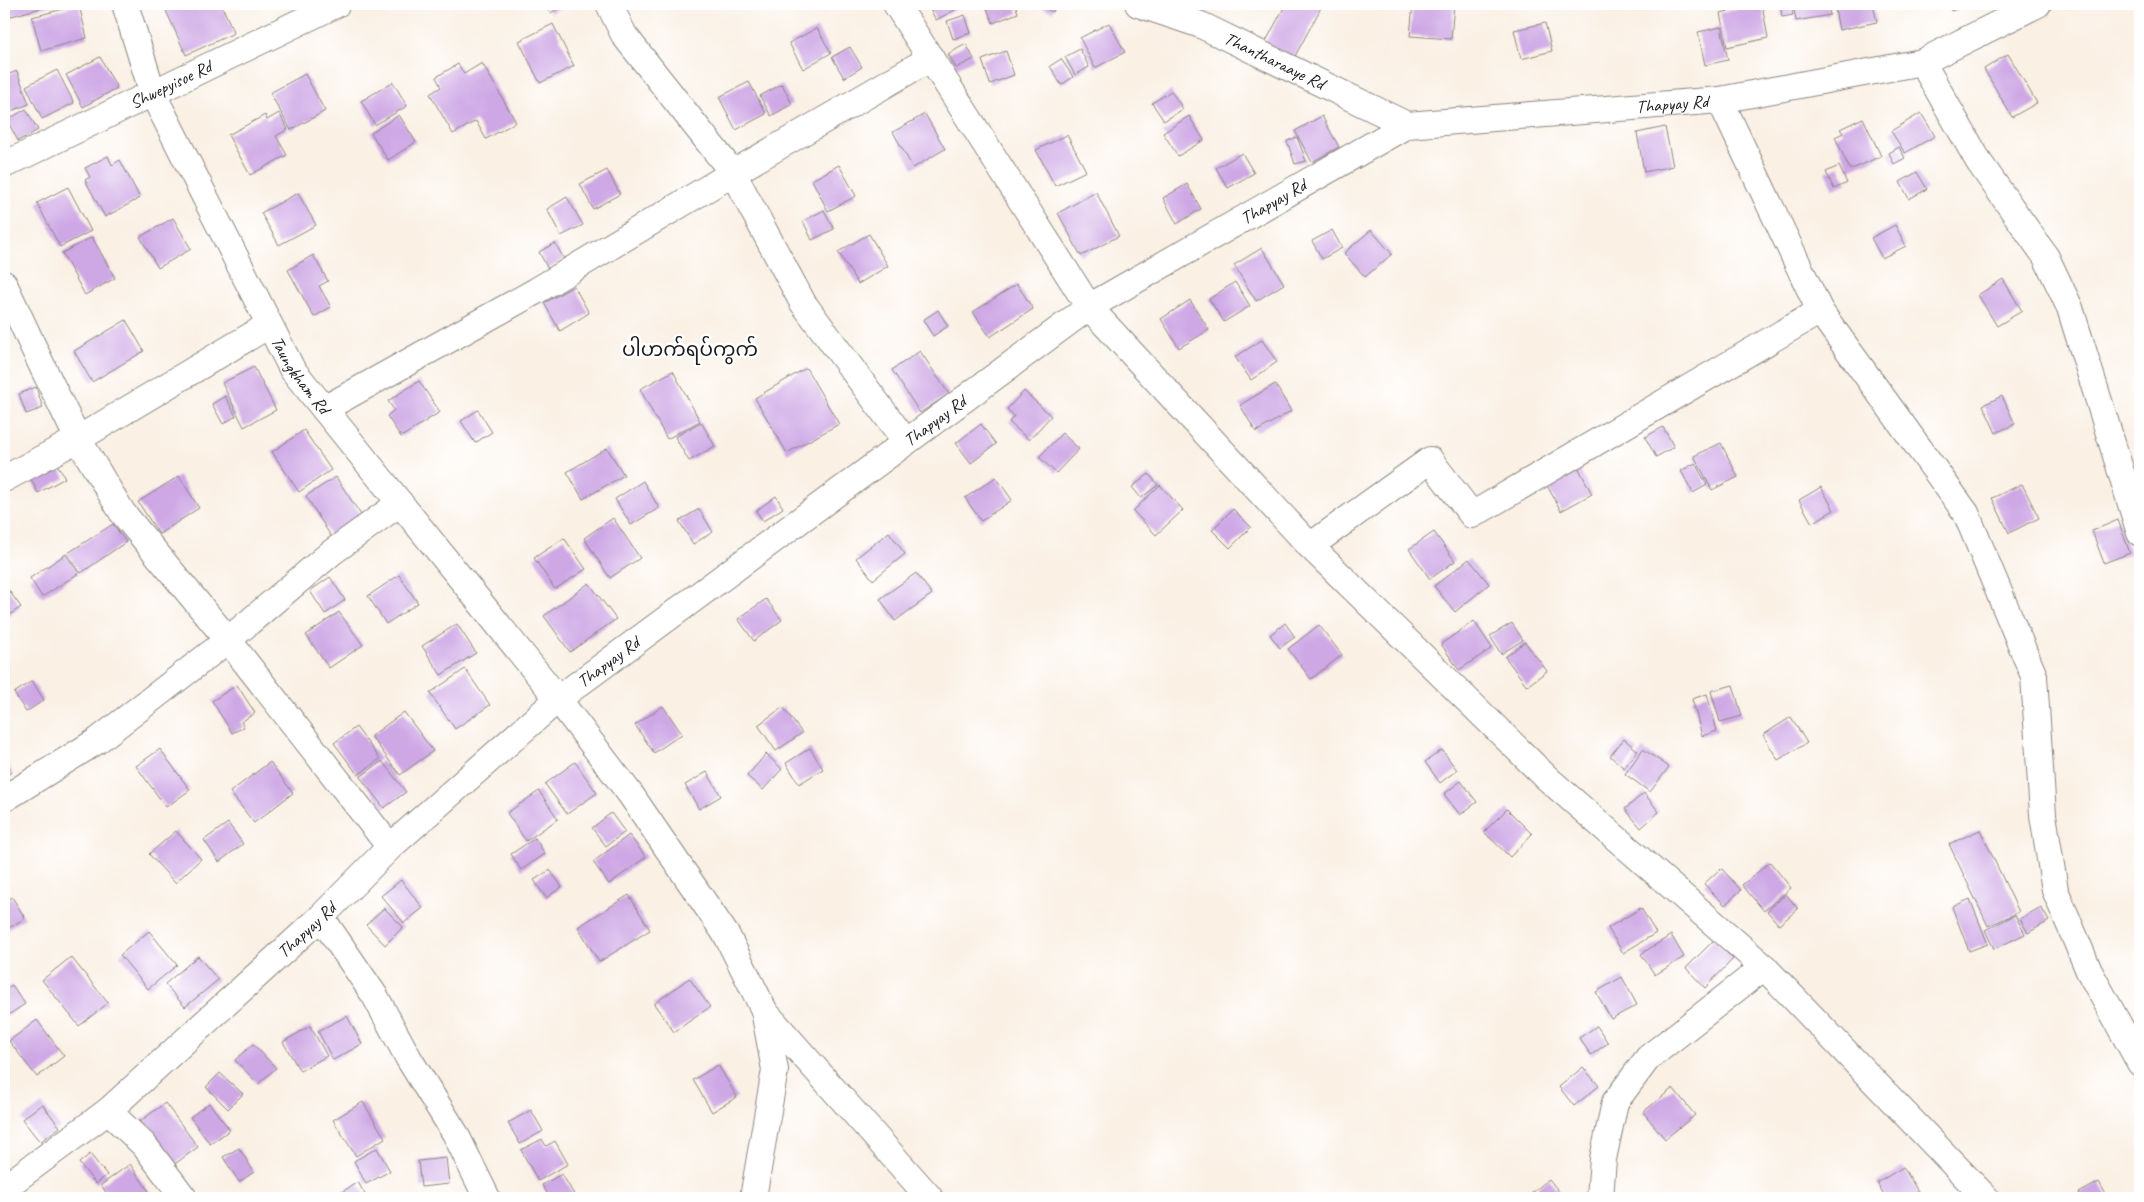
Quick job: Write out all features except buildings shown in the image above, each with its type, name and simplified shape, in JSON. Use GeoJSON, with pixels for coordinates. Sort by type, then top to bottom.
{"type":"FeatureCollection","features":[{"type":"Feature","properties":{"kind":"street","name":"Taungkham Rd"},"geometry":{"type":"LineString","coordinates":[[125,4],[153,94],[292,370],[558,699],[631,795],[727,936],[764,1010]]}},
{"type":"Feature","properties":{"kind":"street","name":"Shwepyisoe Rd"},"geometry":{"type":"LineString","coordinates":[[4,165],[337,4]]}},
{"type":"Feature","properties":{"kind":"street"},"geometry":{"type":"LineString","coordinates":[[609,4],[624,35],[733,173],[804,303],[906,442]]}},
{"type":"Feature","properties":{"kind":"street"},"geometry":{"type":"LineString","coordinates":[[896,4],[1088,307],[1310,546],[1547,778],[1764,967],[1986,1198]]}},
{"type":"Feature","properties":{"kind":"street","name":"Thantharaaye Rd"},"geometry":{"type":"LineString","coordinates":[[1138,4],[1201,26],[1407,125]]}},
{"type":"Feature","properties":{"kind":"street","name":"Thapyay Rd"},"geometry":{"type":"LineString","coordinates":[[4,1188],[108,1111],[321,917],[390,847],[558,699],[1088,307],[1407,125],[1720,100],[1922,62],[2038,4]]}},
{"type":"Feature","properties":{"kind":"street"},"geometry":{"type":"LineString","coordinates":[[324,409],[536,291],[733,173],[931,58]]}},
{"type":"Feature","properties":{"kind":"street"},"geometry":{"type":"LineString","coordinates":[[1922,62],[1980,162],[2046,257],[2070,308],[2140,533]]}},
{"type":"Feature","properties":{"kind":"street"},"geometry":{"type":"LineString","coordinates":[[1720,100],[1820,311],[1966,513],[2034,676],[2043,815],[2055,890],[2089,971],[2140,1063]]}},
{"type":"Feature","properties":{"kind":"street"},"geometry":{"type":"LineString","coordinates":[[4,284],[78,439],[122,512],[228,640],[390,847]]}},
{"type":"Feature","properties":{"kind":"street"},"geometry":{"type":"LineString","coordinates":[[1310,546],[1430,460],[1472,515],[1820,311]]}},
{"type":"Feature","properties":{"kind":"street"},"geometry":{"type":"LineString","coordinates":[[4,479],[78,439],[269,325]]}},
{"type":"Feature","properties":{"kind":"street"},"geometry":{"type":"LineString","coordinates":[[4,799],[97,741],[228,640],[330,553],[400,502]]}},
{"type":"Feature","properties":{"kind":"street"},"geometry":{"type":"LineString","coordinates":[[321,917],[375,996],[409,1059],[455,1133],[487,1198]]}},
{"type":"Feature","properties":{"kind":"street"},"geometry":{"type":"LineString","coordinates":[[1600,1198],[1603,1159],[1615,1102],[1648,1058],[1764,967]]}},
{"type":"Feature","properties":{"kind":"street"},"geometry":{"type":"LineString","coordinates":[[753,1198],[775,1070],[764,1010]]}},
{"type":"Feature","properties":{"kind":"street"},"geometry":{"type":"LineString","coordinates":[[764,1010],[930,1198]]}},
{"type":"Feature","properties":{"kind":"street"},"geometry":{"type":"LineString","coordinates":[[108,1111],[144,1145],[184,1198]]}},
{"type":"Feature","properties":{"kind":"district","name":"ပါဟက်ရပ်ကွက်"},"geometry":{"type":"Point","coordinates":[690,349]}}]}
